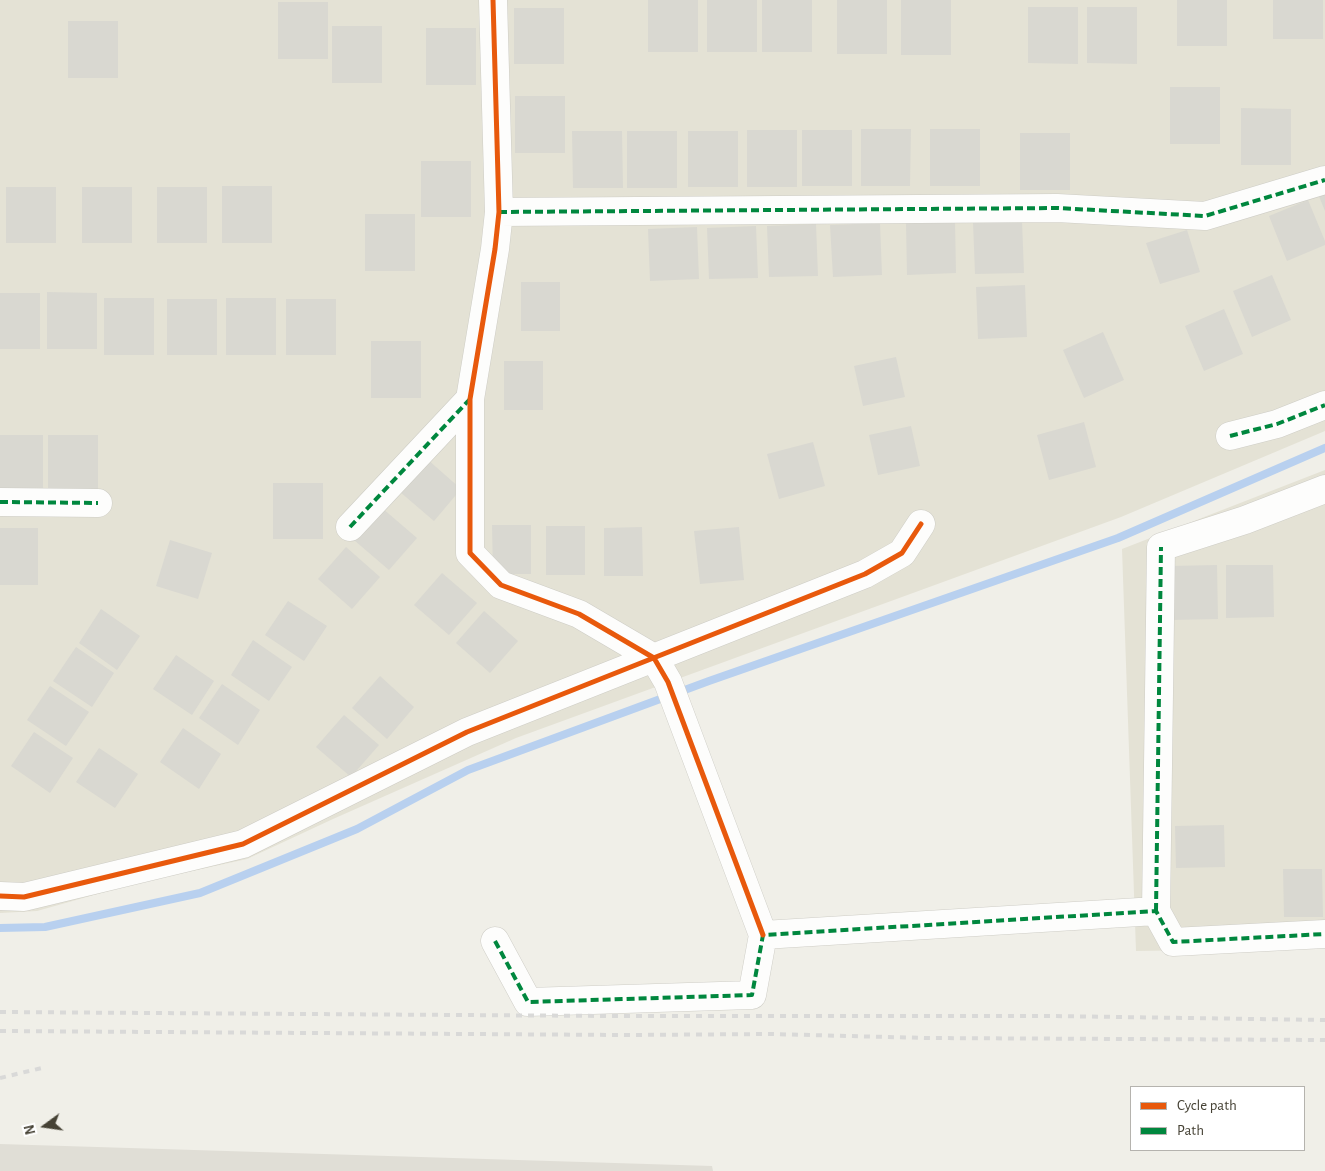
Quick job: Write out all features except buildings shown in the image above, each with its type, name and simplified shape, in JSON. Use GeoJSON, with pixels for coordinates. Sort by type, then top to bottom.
{"type":"FeatureCollection","features":[{"type":"Feature","properties":{"kind":"street"},"geometry":{"type":"LineString","coordinates":[[493,0],[499,212],[495,249],[470,399],[470,553],[502,585],[579,614],[654,658],[668,682],[764,935],[752,995],[528,1002],[495,941]]}},
{"type":"Feature","properties":{"kind":"street"},"geometry":{"type":"LineString","coordinates":[[499,212],[1057,208],[1205,216],[1325,180]]}},
{"type":"Feature","properties":{"kind":"street"},"geometry":{"type":"LineString","coordinates":[[350,527],[470,399]]}},
{"type":"Feature","properties":{"kind":"street"},"geometry":{"type":"LineString","coordinates":[[1230,436],[1278,424],[1325,405]]}},
{"type":"Feature","properties":{"kind":"street"},"geometry":{"type":"LineString","coordinates":[[1325,488],[1245,520],[1162,547],[1156,911],[1173,942],[1325,934]]}},
{"type":"Feature","properties":{"kind":"street"},"geometry":{"type":"LineString","coordinates":[[0,502],[98,504]]}},
{"type":"Feature","properties":{"kind":"street"},"geometry":{"type":"LineString","coordinates":[[0,896],[24,897],[243,844],[467,732],[865,574],[902,553],[921,524]]}},
{"type":"Feature","properties":{"kind":"street"},"geometry":{"type":"LineString","coordinates":[[764,935],[1156,911]]}},
{"type":"Feature","properties":{"kind":"shaded area"},"geometry":{"type":"Polygon","coordinates":[[[0,0],[1325,0],[1325,431],[1121,517],[516,738],[247,859],[133,884],[37,911],[0,913],[0,0]]]}},
{"type":"Feature","properties":{"kind":"shaded area"},"geometry":{"type":"Polygon","coordinates":[[[1325,470],[1325,948],[1136,951],[1122,549],[1325,470]]]}},
{"type":"Feature","properties":{"kind":"shaded area"},"geometry":{"type":"Polygon","coordinates":[[[0,1144],[712,1166],[713,1171],[0,1171],[0,1144]]]}},
{"type":"Feature","properties":{"kind":"waterway"},"geometry":{"type":"LineString","coordinates":[[0,928],[45,927],[200,893],[357,829],[468,770],[709,681],[1118,538],[1325,448]]}},
{"type":"Feature","properties":{"kind":"railway"},"geometry":{"type":"LineString","coordinates":[[0,1012],[610,1016],[1050,1016],[1325,1020]]}},
{"type":"Feature","properties":{"kind":"railway"},"geometry":{"type":"LineString","coordinates":[[0,1031],[624,1035],[770,1034],[927,1038],[1325,1040]]}},
{"type":"Feature","properties":{"kind":"railway"},"geometry":{"type":"LineString","coordinates":[[0,1078],[46,1067]]}},
{"type":"Feature","properties":{"kind":"marked path"},"geometry":{"type":"LineString","coordinates":[[499,212],[1057,208],[1205,216],[1325,180]]}},
{"type":"Feature","properties":{"kind":"marked path"},"geometry":{"type":"LineString","coordinates":[[350,527],[470,399]]}},
{"type":"Feature","properties":{"kind":"marked path"},"geometry":{"type":"LineString","coordinates":[[1230,436],[1277,424],[1325,405]]}},
{"type":"Feature","properties":{"kind":"marked path"},"geometry":{"type":"LineString","coordinates":[[0,502],[98,503]]}},
{"type":"Feature","properties":{"kind":"marked path"},"geometry":{"type":"LineString","coordinates":[[1156,911],[1161,547]]}},
{"type":"Feature","properties":{"kind":"marked path"},"geometry":{"type":"LineString","coordinates":[[495,941],[528,1002],[752,995],[763,935],[1156,911],[1173,942],[1325,934]]}},
{"type":"Feature","properties":{"kind":"cycle path"},"geometry":{"type":"LineString","coordinates":[[493,0],[499,212],[495,249],[470,399],[470,553],[501,585],[579,614],[654,658],[668,682],[763,935]]}},
{"type":"Feature","properties":{"kind":"cycle path"},"geometry":{"type":"LineString","coordinates":[[0,896],[24,897],[243,844],[467,732],[865,574],[902,553],[921,524]]}}]}
